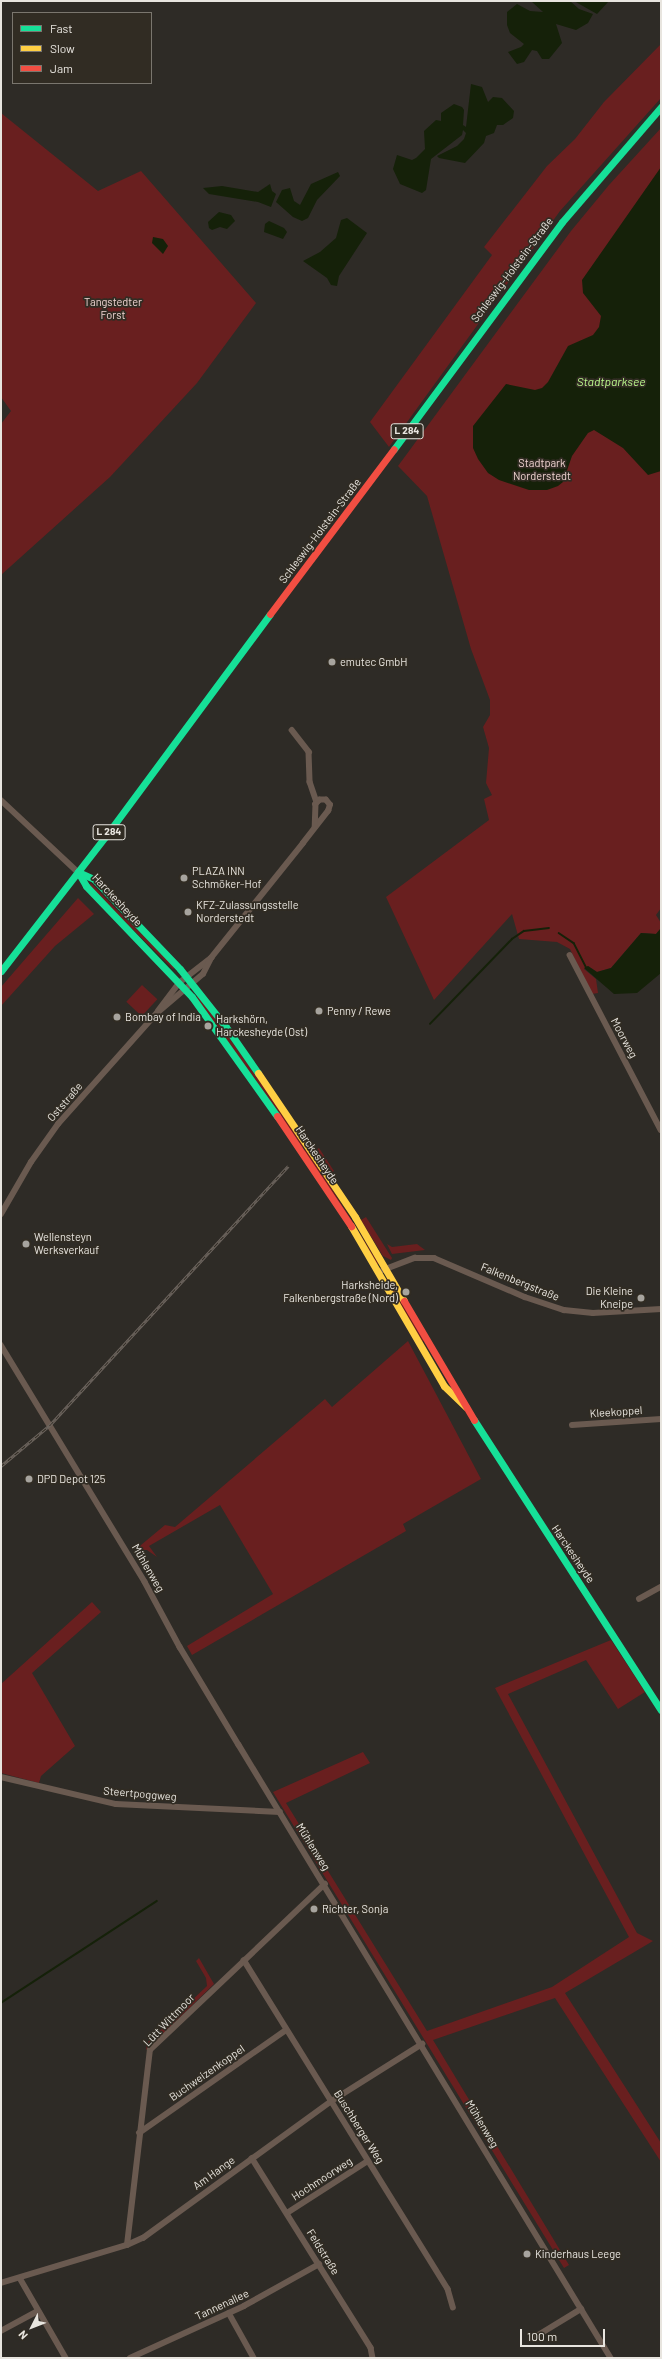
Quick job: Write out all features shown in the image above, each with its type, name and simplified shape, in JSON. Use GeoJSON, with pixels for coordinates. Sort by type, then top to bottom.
{"type":"FeatureCollection","features":[{"type":"Feature","properties":{"kind":"main road","name":"Schleswig-Holstein-Straße"},"geometry":{"type":"LineString","coordinates":[[1,972],[78,872],[562,222],[661,107]]}},
{"type":"Feature","properties":{"kind":"main road","name":"Harckesheyde"},"geometry":{"type":"LineString","coordinates":[[78,872],[94,879],[194,983],[311,1150],[386,1268],[504,1470],[659,1701],[661,1710]]}},
{"type":"Feature","properties":{"kind":"main road","name":"Harckesheyde"},"geometry":{"type":"LineString","coordinates":[[78,872],[86,886],[186,990],[298,1146],[379,1273],[444,1386],[467,1409]]}},
{"type":"Feature","properties":{"kind":"street"},"geometry":{"type":"LineString","coordinates":[[292,730],[309,752],[310,782],[317,802],[315,827]]}},
{"type":"Feature","properties":{"kind":"street"},"geometry":{"type":"LineString","coordinates":[[1,800],[78,872]]}},
{"type":"Feature","properties":{"kind":"street","name":"Oststraße"},"geometry":{"type":"LineString","coordinates":[[1,1214],[30,1163],[58,1124],[157,1013],[186,990],[203,974],[211,958],[315,827],[330,805],[326,800],[317,802]]}},
{"type":"Feature","properties":{"kind":"street","name":"Moorweg"},"geometry":{"type":"LineString","coordinates":[[570,955],[661,1130]]}},
{"type":"Feature","properties":{"kind":"street","name":"Oststraße"},"geometry":{"type":"LineString","coordinates":[[157,1013],[164,1000],[179,983],[211,958]]}},
{"type":"Feature","properties":{"kind":"street","name":"Falkenbergstraße"},"geometry":{"type":"LineString","coordinates":[[379,1273],[386,1268],[415,1258],[434,1258],[525,1297],[564,1310],[593,1313],[661,1309]]}},
{"type":"Feature","properties":{"kind":"street","name":"Mühlenweg"},"geometry":{"type":"LineString","coordinates":[[1,1345],[145,1582],[180,1647],[611,2358]]}},
{"type":"Feature","properties":{"kind":"street","name":"Kleekoppel"},"geometry":{"type":"LineString","coordinates":[[572,1425],[661,1419]]}},
{"type":"Feature","properties":{"kind":"street"},"geometry":{"type":"LineString","coordinates":[[639,1599],[661,1588]]}},
{"type":"Feature","properties":{"kind":"street","name":"Steertpoggweg"},"geometry":{"type":"LineString","coordinates":[[1,1777],[116,1804],[280,1812]]}},
{"type":"Feature","properties":{"kind":"street","name":"Lütt Wittmoor"},"geometry":{"type":"LineString","coordinates":[[127,2245],[139,2133],[150,2050],[325,1884]]}},
{"type":"Feature","properties":{"kind":"street","name":"Buschberger Weg"},"geometry":{"type":"LineString","coordinates":[[244,1960],[330,2102],[448,2289],[453,2307]]}},
{"type":"Feature","properties":{"kind":"street","name":"Buchweizenkoppel"},"geometry":{"type":"LineString","coordinates":[[139,2133],[286,2030]]}},
{"type":"Feature","properties":{"kind":"street","name":"Am Hange"},"geometry":{"type":"LineString","coordinates":[[1,2283],[127,2245],[143,2238],[330,2102],[422,2044]]}},
{"type":"Feature","properties":{"kind":"street","name":"Feldstraße"},"geometry":{"type":"LineString","coordinates":[[252,2158],[371,2348],[373,2358]]}},
{"type":"Feature","properties":{"kind":"street","name":"Hochmoorweg"},"geometry":{"type":"LineString","coordinates":[[287,2213],[368,2161]]}},
{"type":"Feature","properties":{"kind":"street","name":"Tannenallee"},"geometry":{"type":"LineString","coordinates":[[130,2358],[229,2313],[318,2264]]}},
{"type":"Feature","properties":{"kind":"street"},"geometry":{"type":"LineString","coordinates":[[20,2278],[66,2358]]}},
{"type":"Feature","properties":{"kind":"street"},"geometry":{"type":"LineString","coordinates":[[535,2337],[581,2309]]}},
{"type":"Feature","properties":{"kind":"street"},"geometry":{"type":"LineString","coordinates":[[1,2332],[38,2311]]}},
{"type":"Feature","properties":{"kind":"street"},"geometry":{"type":"LineString","coordinates":[[229,2313],[254,2358]]}},
{"type":"Feature","properties":{"kind":"green space"},"geometry":{"type":"Polygon","coordinates":[[[661,44],[661,98],[560,211],[389,447],[370,422],[492,255],[484,247],[547,166],[575,139],[604,102],[661,44]]]}},
{"type":"Feature","properties":{"kind":"green space","name":"Tangstedter Forst"},"geometry":{"type":"Polygon","coordinates":[[[1,113],[98,191],[141,171],[256,303],[197,383],[110,477],[1,575],[1,424],[11,411],[1,397],[1,113]]]}},
{"type":"Feature","properties":{"kind":"green space","name":"Stadtpark Norderstedt"},"geometry":{"type":"Polygon","coordinates":[[[661,128],[661,908],[656,915],[661,923],[661,928],[656,934],[641,933],[611,968],[597,972],[588,966],[584,969],[596,979],[598,993],[592,994],[570,949],[557,942],[519,939],[512,914],[434,1000],[386,897],[489,820],[484,799],[492,795],[486,783],[489,748],[483,727],[490,715],[490,700],[471,649],[427,496],[398,466],[571,231],[609,185],[661,128]]]}},
{"type":"Feature","properties":{"kind":"green space"},"geometry":{"type":"Polygon","coordinates":[[[91,883],[175,967],[173,969],[89,885],[91,883]]]}},
{"type":"Feature","properties":{"kind":"green space"},"geometry":{"type":"Polygon","coordinates":[[[78,898],[94,914],[55,946],[1,1006],[1,987],[78,898]]]}},
{"type":"Feature","properties":{"kind":"green space"},"geometry":{"type":"Polygon","coordinates":[[[142,985],[157,999],[142,1016],[126,1002],[142,985]]]}},
{"type":"Feature","properties":{"kind":"green space"},"geometry":{"type":"Polygon","coordinates":[[[199,995],[305,1145],[302,1148],[195,998],[199,995]]]}},
{"type":"Feature","properties":{"kind":"green space"},"geometry":{"type":"Polygon","coordinates":[[[319,1148],[334,1171],[330,1173],[316,1150],[319,1148]]]}},
{"type":"Feature","properties":{"kind":"green space"},"geometry":{"type":"Polygon","coordinates":[[[307,1149],[379,1263],[375,1266],[304,1151],[307,1149]]]}},
{"type":"Feature","properties":{"kind":"green space"},"geometry":{"type":"Polygon","coordinates":[[[366,1217],[392,1258],[391,1260],[383,1256],[361,1220],[366,1217]]]}},
{"type":"Feature","properties":{"kind":"green space"},"geometry":{"type":"Polygon","coordinates":[[[387,1244],[392,1247],[417,1244],[425,1250],[392,1254],[387,1244]]]}},
{"type":"Feature","properties":{"kind":"green space"},"geometry":{"type":"Polygon","coordinates":[[[389,1278],[425,1340],[422,1342],[385,1280],[389,1278]]]}},
{"type":"Feature","properties":{"kind":"green space"},"geometry":{"type":"Polygon","coordinates":[[[408,1341],[481,1479],[403,1524],[406,1531],[192,1655],[187,1646],[273,1594],[220,1505],[149,1546],[157,1557],[147,1550],[135,1550],[165,1525],[175,1527],[325,1399],[332,1407],[408,1341]]]}},
{"type":"Feature","properties":{"kind":"green space"},"geometry":{"type":"Polygon","coordinates":[[[92,1602],[101,1612],[32,1673],[75,1746],[41,1776],[39,1783],[1,1773],[1,1684],[92,1602]]]}},
{"type":"Feature","properties":{"kind":"green space"},"geometry":{"type":"Polygon","coordinates":[[[611,1640],[645,1692],[618,1709],[586,1660],[508,1694],[637,1933],[653,1941],[565,1993],[661,2143],[661,2162],[555,1998],[433,2040],[569,2265],[564,2268],[273,1792],[363,1752],[370,1763],[286,1803],[427,2031],[552,1987],[629,1937],[495,1688],[611,1640]]]}},
{"type":"Feature","properties":{"kind":"green space"},"geometry":{"type":"Polygon","coordinates":[[[199,1958],[214,1984],[146,2050],[147,2043],[207,1986],[206,1978],[196,1961],[199,1958]]]}},
{"type":"Feature","properties":{"kind":"water"},"geometry":{"type":"Polygon","coordinates":[[[531,1],[570,1],[579,9],[593,14],[588,23],[576,30],[556,24],[562,43],[549,59],[542,59],[537,51],[532,50],[524,62],[517,64],[508,52],[521,47],[524,44],[510,33],[507,25],[507,12],[517,4],[530,11],[543,12],[531,1]]]}},
{"type":"Feature","properties":{"kind":"water"},"geometry":{"type":"Polygon","coordinates":[[[574,1],[609,1],[597,14],[574,1]]]}},
{"type":"Feature","properties":{"kind":"water"},"geometry":{"type":"Polygon","coordinates":[[[471,84],[482,87],[488,102],[493,97],[502,98],[514,111],[513,118],[503,125],[497,125],[494,133],[486,136],[484,143],[465,163],[439,158],[437,156],[457,146],[464,139],[466,133],[463,130],[462,135],[431,159],[426,190],[422,193],[400,184],[393,169],[397,155],[412,160],[416,158],[425,149],[424,131],[436,120],[441,121],[441,113],[454,104],[462,107],[464,110],[463,125],[466,127],[471,84]]]}},
{"type":"Feature","properties":{"kind":"water","name":"Stadtparksee"},"geometry":{"type":"Polygon","coordinates":[[[661,167],[661,471],[648,475],[623,448],[594,430],[588,433],[572,456],[563,482],[558,486],[547,490],[529,490],[499,480],[488,473],[478,459],[473,448],[473,426],[506,384],[535,390],[542,388],[548,382],[568,346],[593,335],[599,327],[601,316],[583,293],[582,280],[661,167]]]}},
{"type":"Feature","properties":{"kind":"water"},"geometry":{"type":"Polygon","coordinates":[[[338,172],[340,176],[317,200],[308,218],[302,221],[293,217],[276,202],[282,190],[290,188],[294,201],[300,205],[311,184],[338,172]]]}},
{"type":"Feature","properties":{"kind":"water"},"geometry":{"type":"Polygon","coordinates":[[[270,184],[272,191],[276,194],[271,207],[258,202],[209,194],[203,188],[222,186],[258,192],[270,184]]]}},
{"type":"Feature","properties":{"kind":"water"},"geometry":{"type":"Polygon","coordinates":[[[219,212],[231,215],[235,221],[227,229],[220,227],[212,230],[209,228],[208,222],[219,212]]]}},
{"type":"Feature","properties":{"kind":"water"},"geometry":{"type":"Polygon","coordinates":[[[347,218],[367,233],[339,276],[337,286],[331,285],[327,278],[303,261],[320,252],[336,238],[341,220],[347,218]]]}},
{"type":"Feature","properties":{"kind":"water"},"geometry":{"type":"Polygon","coordinates":[[[269,221],[284,228],[287,232],[283,239],[264,232],[265,224],[269,221]]]}},
{"type":"Feature","properties":{"kind":"water"},"geometry":{"type":"Polygon","coordinates":[[[153,237],[163,239],[168,246],[163,254],[152,243],[153,237]]]}},
{"type":"Feature","properties":{"kind":"water"},"geometry":{"type":"Polygon","coordinates":[[[661,928],[661,973],[637,993],[614,994],[584,968],[588,966],[597,972],[611,968],[641,933],[656,934],[661,928]]]}},
{"type":"Feature","properties":{"kind":"waterway"},"geometry":{"type":"LineString","coordinates":[[430,1024],[512,939],[524,931],[549,928]]}},
{"type":"Feature","properties":{"kind":"waterway"},"geometry":{"type":"LineString","coordinates":[[559,933],[574,943],[586,967]]}},
{"type":"Feature","properties":{"kind":"waterway"},"geometry":{"type":"LineString","coordinates":[[1,2003],[157,1901]]}},
{"type":"Feature","properties":{"kind":"railway"},"geometry":{"type":"LineString","coordinates":[[1,1466],[50,1425],[288,1166]]}},
{"type":"Feature","properties":{"kind":"traffic: fast"},"geometry":{"type":"LineString","coordinates":[[394,449],[562,222],[661,107]]}},
{"type":"Feature","properties":{"kind":"traffic: fast"},"geometry":{"type":"LineString","coordinates":[[1,971],[105,837],[270,614]]}},
{"type":"Feature","properties":{"kind":"traffic: fast"},"geometry":{"type":"LineString","coordinates":[[78,872],[94,879],[180,969],[226,1027],[258,1073]]}},
{"type":"Feature","properties":{"kind":"traffic: fast"},"geometry":{"type":"LineString","coordinates":[[78,872],[86,886],[192,997],[277,1116]]}},
{"type":"Feature","properties":{"kind":"traffic: fast"},"geometry":{"type":"LineString","coordinates":[[474,1420],[661,1710]]}},
{"type":"Feature","properties":{"kind":"traffic: slow"},"geometry":{"type":"LineString","coordinates":[[258,1073],[355,1217],[404,1301]]}},
{"type":"Feature","properties":{"kind":"traffic: slow"},"geometry":{"type":"LineString","coordinates":[[351,1226],[444,1386],[466,1407]]}},
{"type":"Feature","properties":{"kind":"traffic: jam"},"geometry":{"type":"LineString","coordinates":[[270,614],[394,449]]}},
{"type":"Feature","properties":{"kind":"traffic: jam"},"geometry":{"type":"LineString","coordinates":[[277,1116],[351,1226]]}},
{"type":"Feature","properties":{"kind":"traffic: jam"},"geometry":{"type":"LineString","coordinates":[[404,1301],[474,1420]]}},
{"type":"Feature","properties":{"kind":"place","name":"emutec GmbH"},"geometry":{"type":"Point","coordinates":[332,662]}},
{"type":"Feature","properties":{"kind":"place","name":"PLAZA INN Schmöker-Hof"},"geometry":{"type":"Point","coordinates":[184,878]}},
{"type":"Feature","properties":{"kind":"place","name":"KFZ-Zulassungsstelle Norderstedt"},"geometry":{"type":"Point","coordinates":[188,912]}},
{"type":"Feature","properties":{"kind":"place","name":"Penny / Rewe"},"geometry":{"type":"Point","coordinates":[319,1011]}},
{"type":"Feature","properties":{"kind":"place","name":"Bombay of India"},"geometry":{"type":"Point","coordinates":[117,1017]}},
{"type":"Feature","properties":{"kind":"place","name":"Harkshörn, Harckesheyde (Ost)"},"geometry":{"type":"Point","coordinates":[208,1026]}},
{"type":"Feature","properties":{"kind":"place","name":"Wellensteyn Werksverkauf"},"geometry":{"type":"Point","coordinates":[26,1244]}},
{"type":"Feature","properties":{"kind":"place","name":"Harksheide, Falkenbergstraße (Nord)"},"geometry":{"type":"Point","coordinates":[406,1292]}},
{"type":"Feature","properties":{"kind":"place","name":"Die Kleine Kneipe"},"geometry":{"type":"Point","coordinates":[641,1298]}},
{"type":"Feature","properties":{"kind":"place","name":"DPD Depot 125"},"geometry":{"type":"Point","coordinates":[29,1479]}},
{"type":"Feature","properties":{"kind":"place","name":"Richter, Sonja"},"geometry":{"type":"Point","coordinates":[314,1909]}},
{"type":"Feature","properties":{"kind":"place","name":"Kinderhaus Leege"},"geometry":{"type":"Point","coordinates":[527,2254]}}]}
